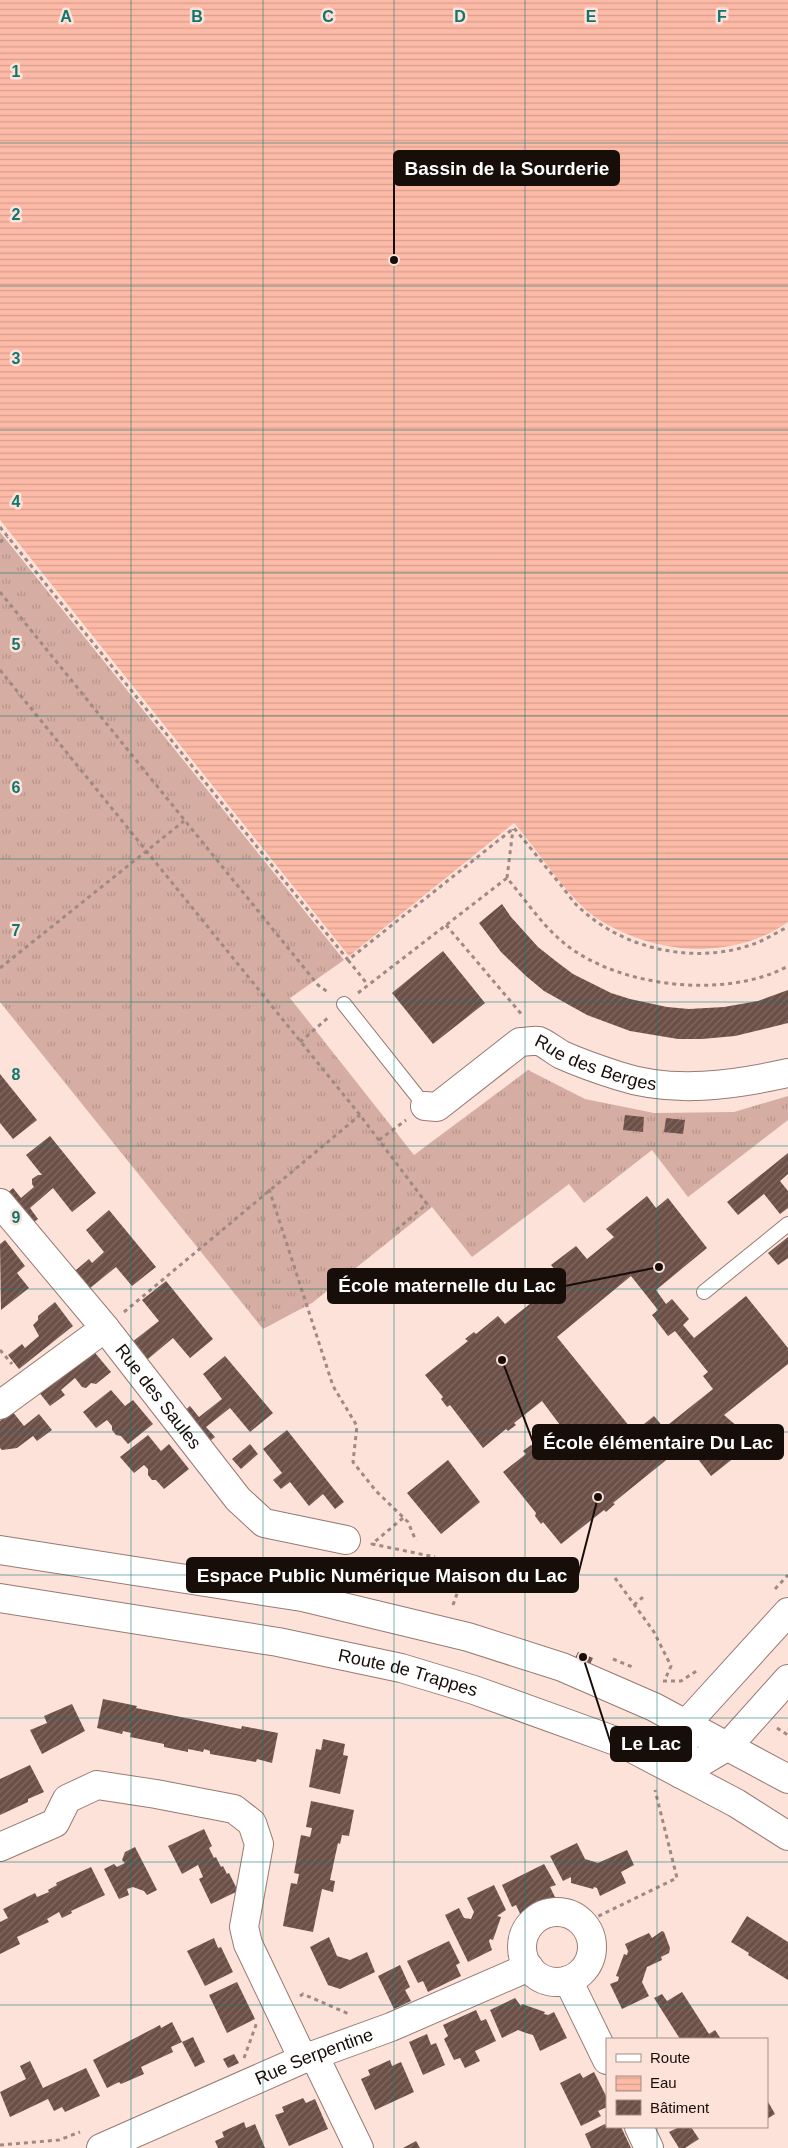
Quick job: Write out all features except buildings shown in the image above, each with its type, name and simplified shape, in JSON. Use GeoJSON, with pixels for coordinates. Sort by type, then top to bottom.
{"type":"FeatureCollection","features":[{"type":"Feature","properties":{"kind":"street","name":"Rue des Berges"},"geometry":{"type":"LineString","coordinates":[[425,1106],[437,1107],[520,1042],[538,1041],[591,1067],[622,1077],[658,1085],[688,1086],[746,1082],[788,1073]]}},
{"type":"Feature","properties":{"kind":"street","name":"Rue des Saules"},"geometry":{"type":"LineString","coordinates":[[0,1203],[105,1328],[238,1499],[264,1523],[346,1540]]}},
{"type":"Feature","properties":{"kind":"street"},"geometry":{"type":"LineString","coordinates":[[0,1405],[105,1328]]}},
{"type":"Feature","properties":{"kind":"street"},"geometry":{"type":"LineString","coordinates":[[0,1550],[302,1598],[468,1637],[562,1667],[654,1707],[788,1779]]}},
{"type":"Feature","properties":{"kind":"street","name":"Route de Trappes"},"geometry":{"type":"LineString","coordinates":[[0,1598],[278,1642],[401,1668],[474,1690],[624,1744],[736,1803],[788,1836]]}},
{"type":"Feature","properties":{"kind":"street"},"geometry":{"type":"LineString","coordinates":[[682,1774],[686,1724],[788,1612]]}},
{"type":"Feature","properties":{"kind":"street"},"geometry":{"type":"LineString","coordinates":[[682,1774],[728,1746],[788,1679]]}},
{"type":"Feature","properties":{"kind":"street"},"geometry":{"type":"LineString","coordinates":[[0,1847],[55,1823],[67,1799],[97,1786],[156,1794],[234,1809],[252,1823],[260,1844],[244,1927],[248,1944],[278,2006],[309,2057],[359,2148]]}},
{"type":"Feature","properties":{"kind":"street"},"geometry":{"type":"LineString","coordinates":[[551,1912],[563,1912],[574,1916],[584,1924],[590,1934],[592,1945],[591,1956],[582,1970],[568,1980],[557,1982],[546,1980],[536,1975],[529,1968],[523,1957],[522,1945],[527,1928],[540,1916],[551,1912]]}},
{"type":"Feature","properties":{"kind":"street","name":"Rue Serpentine"},"geometry":{"type":"LineString","coordinates":[[105,2142],[309,2057],[392,2027],[529,1968]]}},
{"type":"Feature","properties":{"kind":"street"},"geometry":{"type":"LineString","coordinates":[[568,1980],[606,2058]]}},
{"type":"Feature","properties":{"kind":"street"},"geometry":{"type":"LineString","coordinates":[[639,2128],[649,2148]]}},
{"type":"Feature","properties":{"kind":"lane"},"geometry":{"type":"LineString","coordinates":[[344,1004],[425,1106]]}},
{"type":"Feature","properties":{"kind":"lane"},"geometry":{"type":"LineString","coordinates":[[704,1292],[788,1224]]}},
{"type":"Feature","properties":{"kind":"path"},"geometry":{"type":"LineString","coordinates":[[0,526],[368,985]]}},
{"type":"Feature","properties":{"kind":"path"},"geometry":{"type":"LineString","coordinates":[[0,542],[8,536]]}},
{"type":"Feature","properties":{"kind":"path"},"geometry":{"type":"LineString","coordinates":[[0,592],[318,984],[344,1004]]}},
{"type":"Feature","properties":{"kind":"path"},"geometry":{"type":"LineString","coordinates":[[0,670],[360,1115],[427,1204],[395,1231]]}},
{"type":"Feature","properties":{"kind":"path"},"geometry":{"type":"LineString","coordinates":[[0,968],[184,821]]}},
{"type":"Feature","properties":{"kind":"path"},"geometry":{"type":"LineString","coordinates":[[348,960],[514,828]]}},
{"type":"Feature","properties":{"kind":"path"},"geometry":{"type":"LineString","coordinates":[[300,1042],[344,1004],[507,878],[514,828]]}},
{"type":"Feature","properties":{"kind":"path"},"geometry":{"type":"LineString","coordinates":[[514,828],[581,910],[605,928],[630,940],[675,952],[702,953],[731,950],[760,941],[788,927]]}},
{"type":"Feature","properties":{"kind":"path"},"geometry":{"type":"LineString","coordinates":[[507,878],[556,937],[596,965],[657,983],[712,986],[775,974],[788,966]]}},
{"type":"Feature","properties":{"kind":"path"},"geometry":{"type":"LineString","coordinates":[[446,925],[526,1020]]}},
{"type":"Feature","properties":{"kind":"path"},"geometry":{"type":"LineString","coordinates":[[378,1140],[425,1106]]}},
{"type":"Feature","properties":{"kind":"path"},"geometry":{"type":"LineString","coordinates":[[105,1328],[269,1189],[360,1115]]}},
{"type":"Feature","properties":{"kind":"path"},"geometry":{"type":"LineString","coordinates":[[269,1189],[333,1386],[357,1426],[353,1462],[376,1491],[408,1522],[416,1541]]}},
{"type":"Feature","properties":{"kind":"path"},"geometry":{"type":"LineString","coordinates":[[403,1518],[372,1544],[435,1557]]}},
{"type":"Feature","properties":{"kind":"path"},"geometry":{"type":"LineString","coordinates":[[453,1605],[467,1565]]}},
{"type":"Feature","properties":{"kind":"path"},"geometry":{"type":"LineString","coordinates":[[615,1578],[654,1632],[670,1666],[664,1682]]}},
{"type":"Feature","properties":{"kind":"path"},"geometry":{"type":"LineString","coordinates":[[634,1604],[643,1597]]}},
{"type":"Feature","properties":{"kind":"path"},"geometry":{"type":"LineString","coordinates":[[774,1726],[788,1735]]}},
{"type":"Feature","properties":{"kind":"path"},"geometry":{"type":"LineString","coordinates":[[584,1924],[677,1878],[654,1786]]}},
{"type":"Feature","properties":{"kind":"path"},"geometry":{"type":"LineString","coordinates":[[242,2061],[259,2016],[303,1994],[352,2015]]}},
{"type":"Feature","properties":{"kind":"path"},"geometry":{"type":"LineString","coordinates":[[0,2140],[1,2145],[59,2140],[105,2142]]}},
{"type":"Feature","properties":{"kind":"green space"},"geometry":{"type":"Polygon","coordinates":[[[0,532],[344,960],[290,998],[414,1155],[528,1070],[585,1099],[654,1113],[734,1112],[788,1096],[788,1120],[688,1197],[652,1150],[584,1203],[569,1184],[472,1257],[432,1207],[312,1303],[263,1329],[0,1002],[0,532]]]}},
{"type":"Feature","properties":{"kind":"water"},"geometry":{"type":"Polygon","coordinates":[[[0,0],[788,0],[788,922],[770,933],[750,941],[709,949],[667,946],[627,934],[606,924],[587,911],[567,890],[514,823],[349,956],[0,520],[0,0]]]}},
{"type":"Feature","properties":{"kind":"place","name":"Bassin de la Sourderie"},"geometry":{"type":"Point","coordinates":[394,260]}},
{"type":"Feature","properties":{"kind":"place","name":"École maternelle du Lac"},"geometry":{"type":"Point","coordinates":[659,1267]}},
{"type":"Feature","properties":{"kind":"place","name":"École élémentaire Du Lac"},"geometry":{"type":"Point","coordinates":[502,1360]}},
{"type":"Feature","properties":{"kind":"place","name":"Espace Public Numérique Maison du Lac"},"geometry":{"type":"Point","coordinates":[598,1497]}},
{"type":"Feature","properties":{"kind":"place","name":"Le Lac"},"geometry":{"type":"Point","coordinates":[583,1657]}}]}
